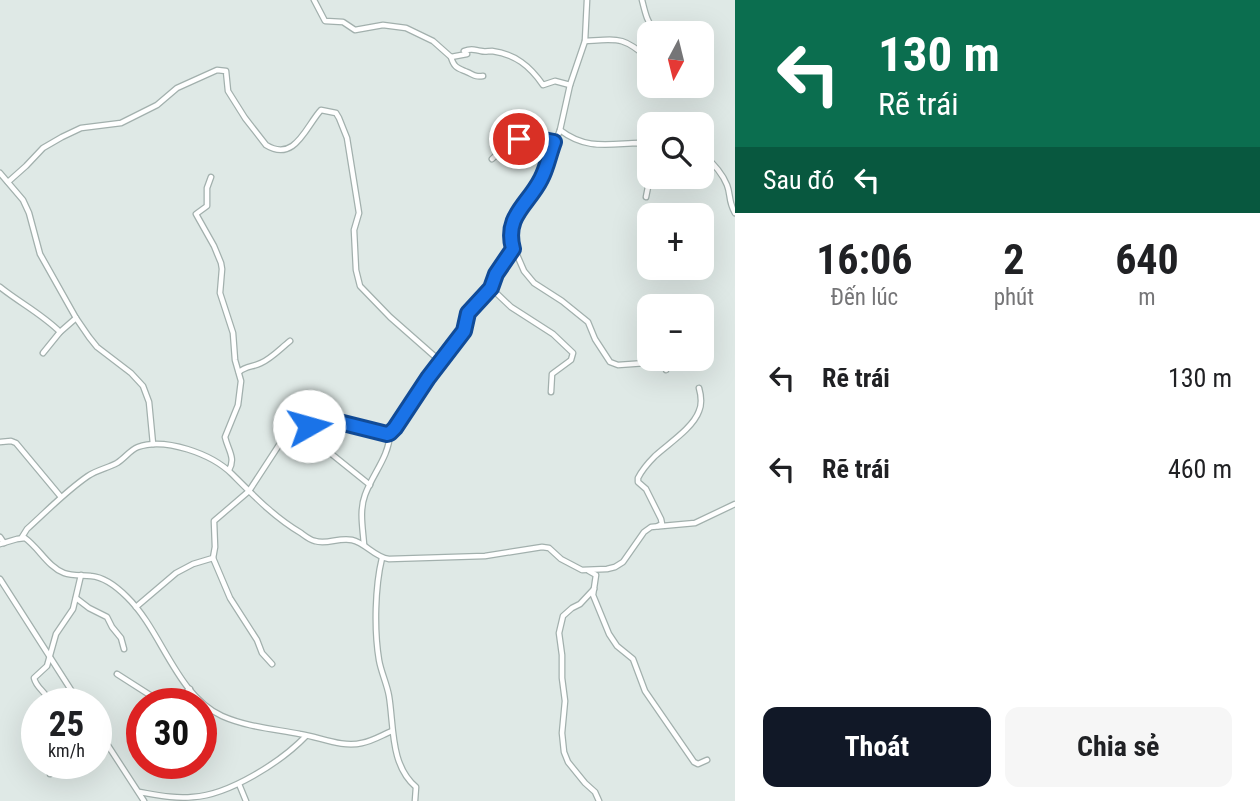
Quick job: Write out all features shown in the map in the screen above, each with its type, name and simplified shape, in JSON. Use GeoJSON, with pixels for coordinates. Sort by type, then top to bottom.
{"type":"FeatureCollection","features":[{"type":"Feature","properties":{"kind":"street"},"geometry":{"type":"LineString","coordinates":[[314,0],[322,18],[327,22],[343,22],[355,30],[383,25],[406,28],[433,41],[451,57],[453,65],[458,69],[475,77],[483,76]]}},
{"type":"Feature","properties":{"kind":"street"},"geometry":{"type":"LineString","coordinates":[[587,0],[585,41],[570,85],[560,130],[540,182],[522,205],[512,226],[511,241],[524,271],[534,283],[588,322],[595,339],[612,364],[637,364]]}},
{"type":"Feature","properties":{"kind":"street"},"geometry":{"type":"LineString","coordinates":[[642,0],[649,21]]}},
{"type":"Feature","properties":{"kind":"street"},"geometry":{"type":"LineString","coordinates":[[585,41],[617,39],[637,49]]}},
{"type":"Feature","properties":{"kind":"street"},"geometry":{"type":"LineString","coordinates":[[451,57],[467,54],[464,51],[473,48],[482,52],[487,50],[512,55],[526,65],[543,85],[555,81],[570,85]]}},
{"type":"Feature","properties":{"kind":"street"},"geometry":{"type":"LineString","coordinates":[[8,182],[51,143],[81,128],[121,123],[157,105],[177,88],[217,70],[226,71],[228,91],[270,148],[285,149],[293,146],[321,110],[336,113],[348,142],[359,214],[354,230],[356,270],[360,286],[440,361]]}},
{"type":"Feature","properties":{"kind":"street"},"geometry":{"type":"LineString","coordinates":[[560,130],[586,143],[637,142]]}},
{"type":"Feature","properties":{"kind":"street"},"geometry":{"type":"LineString","coordinates":[[492,159],[506,146],[522,138],[554,142]]}},
{"type":"Feature","properties":{"kind":"street"},"geometry":{"type":"LineString","coordinates":[[714,166],[729,190],[730,203],[735,213]]}},
{"type":"Feature","properties":{"kind":"street"},"geometry":{"type":"LineString","coordinates":[[0,173],[26,206],[40,254],[76,318],[97,347],[131,373],[143,386],[149,402],[153,443]]}},
{"type":"Feature","properties":{"kind":"street"},"geometry":{"type":"LineString","coordinates":[[211,177],[207,188],[207,206],[196,214],[214,246],[222,269],[219,292],[233,333],[235,360],[241,380],[238,405],[225,438],[233,458],[229,470]]}},
{"type":"Feature","properties":{"kind":"street"},"geometry":{"type":"LineString","coordinates":[[646,197],[648,189]]}},
{"type":"Feature","properties":{"kind":"street"},"geometry":{"type":"LineString","coordinates":[[729,190],[735,192]]}},
{"type":"Feature","properties":{"kind":"street"},"geometry":{"type":"LineString","coordinates":[[364,546],[364,498],[382,465],[390,433],[464,331],[468,313],[491,288],[496,274],[513,249]]}},
{"type":"Feature","properties":{"kind":"street"},"geometry":{"type":"LineString","coordinates":[[0,287],[41,315],[60,332]]}},
{"type":"Feature","properties":{"kind":"street"},"geometry":{"type":"LineString","coordinates":[[491,288],[511,307],[554,334],[573,353],[571,360],[552,373],[551,392]]}},
{"type":"Feature","properties":{"kind":"street"},"geometry":{"type":"LineString","coordinates":[[43,353],[76,318]]}},
{"type":"Feature","properties":{"kind":"street"},"geometry":{"type":"LineString","coordinates":[[239,372],[265,361],[290,341]]}},
{"type":"Feature","properties":{"kind":"street"},"geometry":{"type":"LineString","coordinates":[[657,526],[663,524],[638,478],[698,413],[701,398],[699,388]]}},
{"type":"Feature","properties":{"kind":"street"},"geometry":{"type":"LineString","coordinates":[[293,423],[314,427],[335,421],[390,433]]}},
{"type":"Feature","properties":{"kind":"street"},"geometry":{"type":"LineString","coordinates":[[293,423],[370,485]]}},
{"type":"Feature","properties":{"kind":"street"},"geometry":{"type":"LineString","coordinates":[[272,664],[262,653],[257,640],[230,598],[213,558],[214,521],[248,492],[293,423]]}},
{"type":"Feature","properties":{"kind":"street"},"geometry":{"type":"LineString","coordinates":[[0,442],[11,440],[16,443],[61,497]]}},
{"type":"Feature","properties":{"kind":"street"},"geometry":{"type":"LineString","coordinates":[[22,537],[27,528],[87,477],[118,462],[136,447],[153,443],[170,445],[208,457],[229,470],[248,492],[282,521],[312,540],[356,541],[382,558],[485,556],[542,547],[549,548],[582,570],[607,569],[620,565],[644,532],[651,527],[695,523],[735,504]]}},
{"type":"Feature","properties":{"kind":"street"},"geometry":{"type":"LineString","coordinates":[[0,537],[2,543],[22,537],[29,540],[63,573],[94,576],[125,595],[136,607],[189,688]]}},
{"type":"Feature","properties":{"kind":"street"},"geometry":{"type":"LineString","coordinates":[[136,607],[176,573],[213,558]]}},
{"type":"Feature","properties":{"kind":"street"},"geometry":{"type":"LineString","coordinates":[[382,558],[377,604],[379,660],[400,763],[409,781],[416,787],[415,801]]}},
{"type":"Feature","properties":{"kind":"street"},"geometry":{"type":"LineString","coordinates":[[589,571],[596,575],[593,594],[609,634],[617,646],[634,661],[645,691],[694,762],[698,764],[707,760]]}},
{"type":"Feature","properties":{"kind":"street"},"geometry":{"type":"LineString","coordinates":[[39,688],[34,678],[47,666],[56,634],[69,616],[76,598],[81,575]]}},
{"type":"Feature","properties":{"kind":"street"},"geometry":{"type":"LineString","coordinates":[[0,579],[70,688]]}},
{"type":"Feature","properties":{"kind":"street"},"geometry":{"type":"LineString","coordinates":[[594,589],[580,604],[563,616],[559,633],[565,701],[562,733],[564,752],[568,762],[595,792],[598,801]]}},
{"type":"Feature","properties":{"kind":"street"},"geometry":{"type":"LineString","coordinates":[[76,598],[107,617],[121,638],[124,649]]}},
{"type":"Feature","properties":{"kind":"street"},"geometry":{"type":"LineString","coordinates":[[117,674],[139,688]]}},
{"type":"Feature","properties":{"kind":"street"},"geometry":{"type":"LineString","coordinates":[[217,712],[266,729],[338,743],[357,744],[392,731]]}},
{"type":"Feature","properties":{"kind":"street"},"geometry":{"type":"LineString","coordinates":[[139,792],[165,797],[195,797],[220,791],[239,784],[282,757],[306,735]]}},
{"type":"Feature","properties":{"kind":"street"},"geometry":{"type":"LineString","coordinates":[[112,751],[144,801]]}},
{"type":"Feature","properties":{"kind":"street"},"geometry":{"type":"LineString","coordinates":[[239,784],[246,801]]}},
{"type":"Feature","properties":{"kind":"route"},"geometry":{"type":"LineString","coordinates":[[309,426],[335,421],[387,434],[395,428],[440,361],[464,331],[468,313],[491,288],[496,274],[513,249],[512,226],[522,205],[540,182],[554,142],[533,138],[519,139]]}}]}
